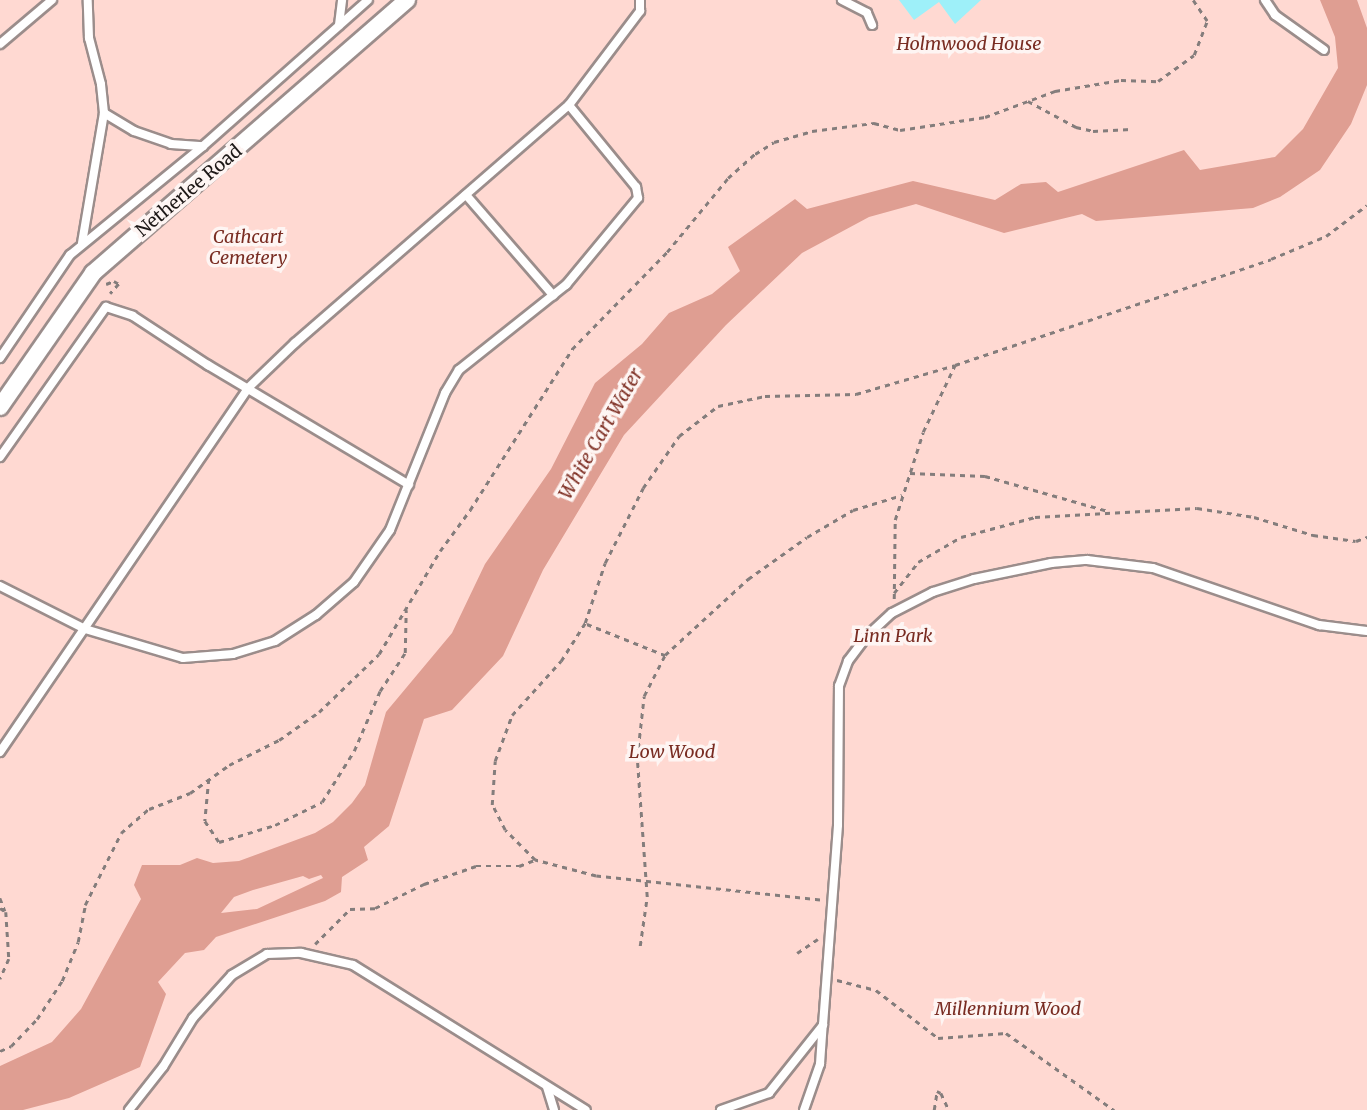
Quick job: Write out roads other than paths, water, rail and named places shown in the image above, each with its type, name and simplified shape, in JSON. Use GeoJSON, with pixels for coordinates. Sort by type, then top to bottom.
{"type":"FeatureCollection","features":[{"type":"Feature","properties":{"kind":"street","name":"Netherlee Road"},"geometry":{"type":"LineString","coordinates":[[0,407],[93,273],[407,0]]}},
{"type":"Feature","properties":{"kind":"lane"},"geometry":{"type":"LineString","coordinates":[[0,44],[52,0]]}},
{"type":"Feature","properties":{"kind":"lane"},"geometry":{"type":"LineString","coordinates":[[82,243],[104,113],[89,38],[88,0]]}},
{"type":"Feature","properties":{"kind":"lane"},"geometry":{"type":"LineString","coordinates":[[339,25],[342,0]]}},
{"type":"Feature","properties":{"kind":"lane"},"geometry":{"type":"LineString","coordinates":[[0,358],[69,255],[203,146],[368,0]]}},
{"type":"Feature","properties":{"kind":"lane"},"geometry":{"type":"LineString","coordinates":[[0,752],[248,387],[569,105],[640,11],[640,0]]}},
{"type":"Feature","properties":{"kind":"lane"},"geometry":{"type":"LineString","coordinates":[[842,0],[867,13],[872,25]]}},
{"type":"Feature","properties":{"kind":"lane"},"geometry":{"type":"LineString","coordinates":[[1265,0],[1275,15],[1324,50]]}},
{"type":"Feature","properties":{"kind":"lane"},"geometry":{"type":"LineString","coordinates":[[0,586],[85,629],[183,658],[233,654],[275,641],[316,615],[354,582],[390,530],[445,393],[459,370],[566,285],[638,198],[636,187],[569,105]]}},
{"type":"Feature","properties":{"kind":"lane"},"geometry":{"type":"LineString","coordinates":[[104,113],[134,131],[171,144],[203,146]]}},
{"type":"Feature","properties":{"kind":"lane"},"geometry":{"type":"LineString","coordinates":[[466,195],[553,295]]}},
{"type":"Feature","properties":{"kind":"lane"},"geometry":{"type":"LineString","coordinates":[[0,457],[106,307],[133,316],[409,485]]}},
{"type":"Feature","properties":{"kind":"lane"},"geometry":{"type":"LineString","coordinates":[[804,1110],[820,1064],[828,978],[834,902],[839,687],[848,661],[866,637],[892,613],[933,592],[974,579],[1051,562],[1087,560],[1153,568],[1319,625],[1367,631]]}},
{"type":"Feature","properties":{"kind":"lane"},"geometry":{"type":"LineString","coordinates":[[129,1110],[163,1067],[193,1018],[232,975],[267,954],[301,953],[353,965],[586,1110]]}},
{"type":"Feature","properties":{"kind":"lane"},"geometry":{"type":"LineString","coordinates":[[721,1110],[769,1093],[823,1025]]}},
{"type":"Feature","properties":{"kind":"lane"},"geometry":{"type":"LineString","coordinates":[[547,1087],[554,1110]]}},
{"type":"Feature","properties":{"kind":"water","name":"White Cart Water"},"geometry":{"type":"Polygon","coordinates":[[[1320,0],[1357,0],[1367,28],[1367,85],[1351,124],[1320,170],[1280,197],[1253,208],[1096,221],[1082,214],[1004,233],[916,204],[869,217],[802,253],[726,325],[624,435],[543,570],[503,656],[452,710],[424,719],[389,826],[364,847],[368,860],[342,877],[341,892],[325,901],[216,937],[204,950],[185,953],[158,982],[166,994],[140,1067],[69,1098],[23,1110],[0,1110],[0,1066],[52,1042],[81,1009],[141,899],[134,885],[142,865],[180,865],[197,858],[213,863],[239,861],[315,833],[333,822],[352,803],[365,785],[386,712],[452,633],[485,564],[551,469],[595,383],[642,344],[669,313],[712,294],[740,271],[728,247],[795,199],[807,209],[913,181],[995,200],[1021,184],[1046,182],[1058,192],[1184,150],[1200,170],[1275,157],[1303,129],[1338,68],[1335,37],[1320,0]],[[321,875],[309,879],[303,876],[253,890],[234,897],[221,913],[257,909],[323,878],[321,875]]]}},
{"type":"Feature","properties":{"kind":"park label","name":"Holmwood House"},"geometry":{"type":"Point","coordinates":[969,44]}},
{"type":"Feature","properties":{"kind":"park label","name":"Cathcart Cemetery"},"geometry":{"type":"Point","coordinates":[248,248]}},
{"type":"Feature","properties":{"kind":"park label","name":"Linn Park"},"geometry":{"type":"Point","coordinates":[893,636]}},
{"type":"Feature","properties":{"kind":"park label","name":"Low Wood"},"geometry":{"type":"Point","coordinates":[672,752]}},
{"type":"Feature","properties":{"kind":"park label","name":"Millennium Wood"},"geometry":{"type":"Point","coordinates":[1008,1009]}}]}
